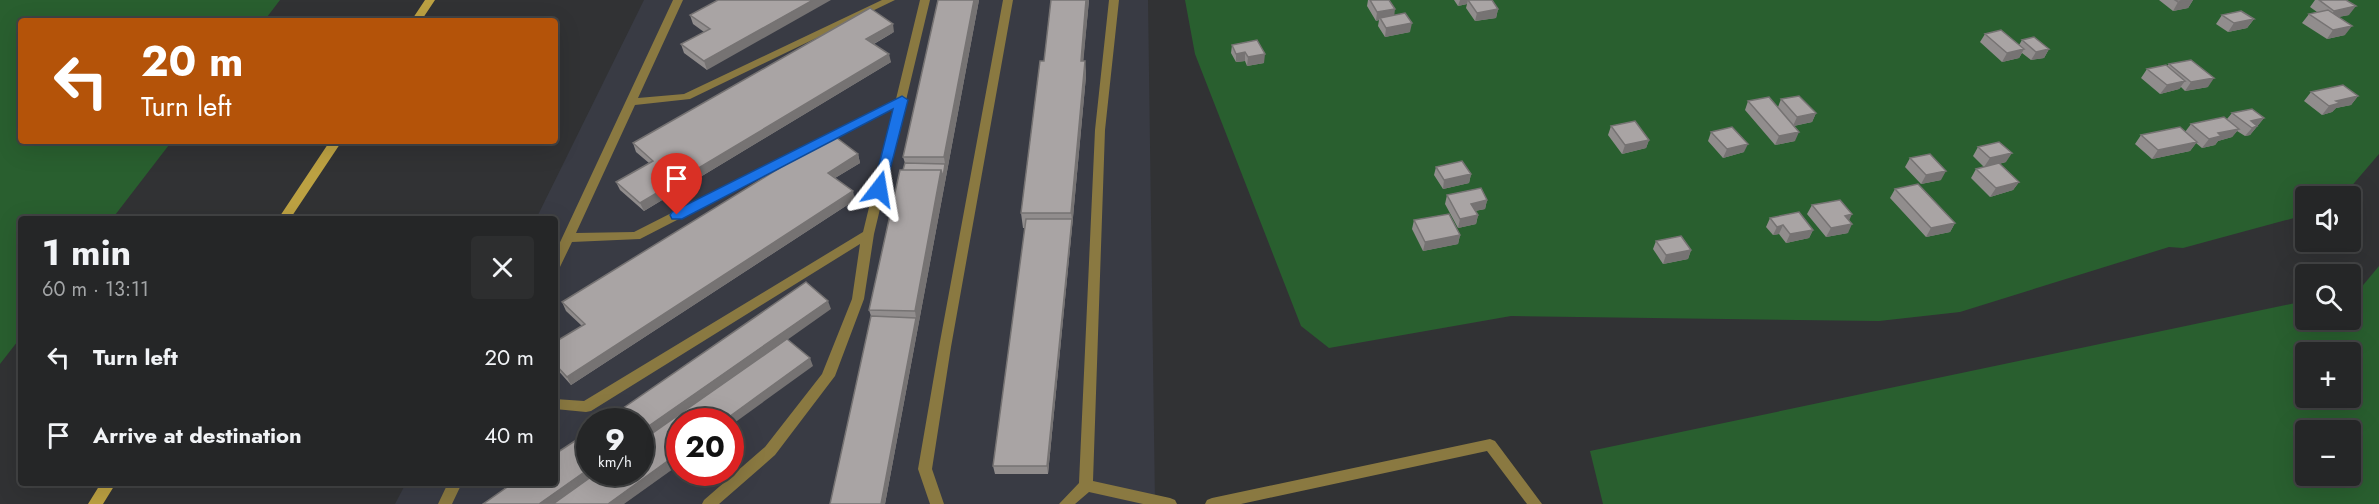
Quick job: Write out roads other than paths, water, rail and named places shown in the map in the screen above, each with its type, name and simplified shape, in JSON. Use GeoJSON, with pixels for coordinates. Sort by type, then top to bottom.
{"type":"FeatureCollection","features":[{"type":"Feature","properties":{"kind":"street"},"geometry":{"type":"LineString","coordinates":[[418,18],[430,0]]}},
{"type":"Feature","properties":{"kind":"street"},"geometry":{"type":"LineString","coordinates":[[286,216],[334,144]]}},
{"type":"Feature","properties":{"kind":"street"},"geometry":{"type":"LineString","coordinates":[[95,504],[107,486]]}},
{"type":"Feature","properties":{"kind":"lane"},"geometry":{"type":"LineString","coordinates":[[558,260],[678,0]]}},
{"type":"Feature","properties":{"kind":"lane"},"geometry":{"type":"LineString","coordinates":[[631,102],[686,97],[890,0]]}},
{"type":"Feature","properties":{"kind":"lane"},"geometry":{"type":"LineString","coordinates":[[709,504],[770,451],[828,376],[858,299],[868,234],[925,0]]}},
{"type":"Feature","properties":{"kind":"lane"},"geometry":{"type":"LineString","coordinates":[[937,504],[925,469],[1008,0]]}},
{"type":"Feature","properties":{"kind":"lane"},"geometry":{"type":"LineString","coordinates":[[1066,504],[1086,485],[1100,130],[1114,0]]}},
{"type":"Feature","properties":{"kind":"lane"},"geometry":{"type":"LineString","coordinates":[[568,238],[636,237],[902,100]]}},
{"type":"Feature","properties":{"kind":"lane"},"geometry":{"type":"LineString","coordinates":[[558,404],[586,407],[868,234]]}},
{"type":"Feature","properties":{"kind":"lane"},"geometry":{"type":"LineString","coordinates":[[1212,504],[1490,445],[1535,504]]}},
{"type":"Feature","properties":{"kind":"lane"},"geometry":{"type":"LineString","coordinates":[[1086,485],[1170,504]]}},
{"type":"Feature","properties":{"kind":"lane"},"geometry":{"type":"LineString","coordinates":[[445,504],[453,486]]}}]}
